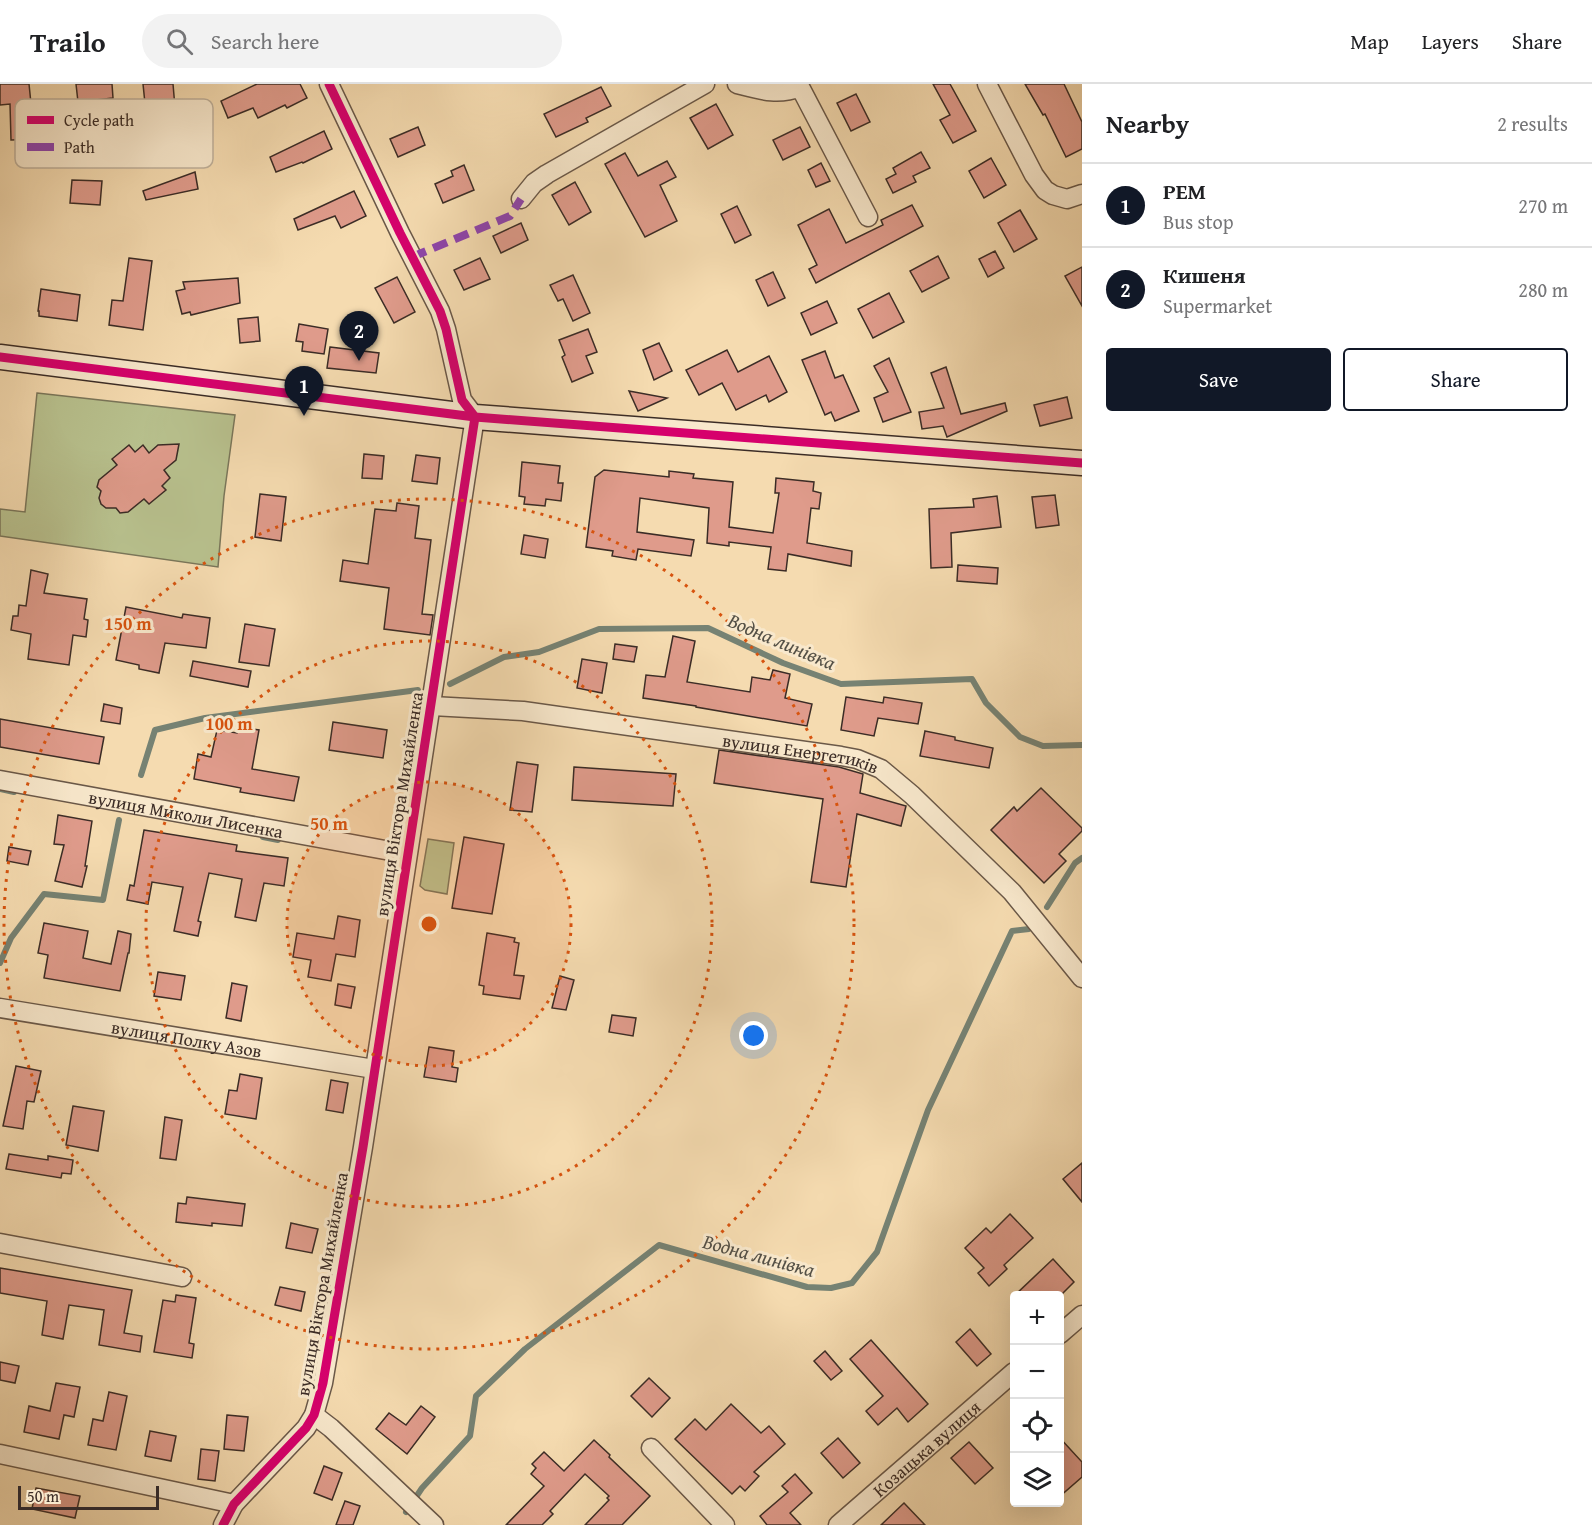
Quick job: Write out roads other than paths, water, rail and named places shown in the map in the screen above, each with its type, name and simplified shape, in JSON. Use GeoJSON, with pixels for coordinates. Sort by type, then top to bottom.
{"type":"FeatureCollection","features":[{"type":"Feature","properties":{"kind":"street"},"geometry":{"type":"LineString","coordinates":[[329,84],[440,311],[447,329],[462,400],[475,417]]}},
{"type":"Feature","properties":{"kind":"street"},"geometry":{"type":"LineString","coordinates":[[521,199],[534,183],[547,174],[705,84]]}},
{"type":"Feature","properties":{"kind":"street"},"geometry":{"type":"LineString","coordinates":[[737,84],[768,93],[780,93],[803,85],[868,217]]}},
{"type":"Feature","properties":{"kind":"street"},"geometry":{"type":"LineString","coordinates":[[987,84],[1034,175],[1045,190],[1053,195],[1067,198],[1082,194]]}},
{"type":"Feature","properties":{"kind":"street"},"geometry":{"type":"LineString","coordinates":[[0,357],[475,417],[1082,463]]}},
{"type":"Feature","properties":{"kind":"street","name":"вулиця Віктора Михайленка"},"geometry":{"type":"LineString","coordinates":[[223,1525],[234,1504],[297,1438],[314,1414],[326,1366],[432,706],[475,417]]}},
{"type":"Feature","properties":{"kind":"street","name":"вулиця Енергетиків"},"geometry":{"type":"LineString","coordinates":[[432,706],[523,711],[841,756],[869,763],[898,782],[983,863],[1026,909],[1082,978]]}},
{"type":"Feature","properties":{"kind":"street","name":"вулиця Миколи Лисенка"},"geometry":{"type":"LineString","coordinates":[[0,780],[407,854]]}},
{"type":"Feature","properties":{"kind":"street","name":"вулиця Полку Азов"},"geometry":{"type":"LineString","coordinates":[[0,1008],[375,1069]]}},
{"type":"Feature","properties":{"kind":"street"},"geometry":{"type":"LineString","coordinates":[[0,1243],[182,1277]]}},
{"type":"Feature","properties":{"kind":"street"},"geometry":{"type":"LineString","coordinates":[[1064,1330],[1082,1315]]}},
{"type":"Feature","properties":{"kind":"street","name":"Козацька вулиця"},"geometry":{"type":"LineString","coordinates":[[838,1525],[1010,1375]]}},
{"type":"Feature","properties":{"kind":"street"},"geometry":{"type":"LineString","coordinates":[[314,1414],[434,1525]]}},
{"type":"Feature","properties":{"kind":"street"},"geometry":{"type":"LineString","coordinates":[[651,1448],[725,1525]]}},
{"type":"Feature","properties":{"kind":"street"},"geometry":{"type":"LineString","coordinates":[[0,1454],[234,1504]]}},
{"type":"Feature","properties":{"kind":"waterway","name":"Водна линівка"},"geometry":{"type":"LineString","coordinates":[[450,684],[504,657],[539,652],[599,629],[708,628],[783,663],[841,684],[972,679],[986,703],[1020,737],[1043,746],[1082,745]]}},
{"type":"Feature","properties":{"kind":"waterway","name":"Водна линівка"},"geometry":{"type":"LineString","coordinates":[[141,775],[155,730],[205,718],[418,690]]}},
{"type":"Feature","properties":{"kind":"waterway"},"geometry":{"type":"LineString","coordinates":[[0,789],[14,792]]}},
{"type":"Feature","properties":{"kind":"waterway","name":"Водна линівка"},"geometry":{"type":"LineString","coordinates":[[0,963],[11,938],[44,894],[103,900],[119,820]]}},
{"type":"Feature","properties":{"kind":"waterway"},"geometry":{"type":"LineString","coordinates":[[263,837],[278,840]]}},
{"type":"Feature","properties":{"kind":"waterway","name":"Водна линівка"},"geometry":{"type":"LineString","coordinates":[[1047,907],[1075,863],[1082,858]]}},
{"type":"Feature","properties":{"kind":"waterway","name":"Водна линівка"},"geometry":{"type":"LineString","coordinates":[[406,1512],[422,1488],[470,1436],[476,1396],[525,1349],[659,1245],[807,1287],[831,1288],[852,1283],[877,1252],[928,1110],[1012,931],[1029,929],[1034,924]]}},
{"type":"Feature","properties":{"kind":"place","name":"Кишеня"},"geometry":{"type":"Point","coordinates":[359,361]}},
{"type":"Feature","properties":{"kind":"place","name":"РЕМ"},"geometry":{"type":"Point","coordinates":[304,416]}}]}
